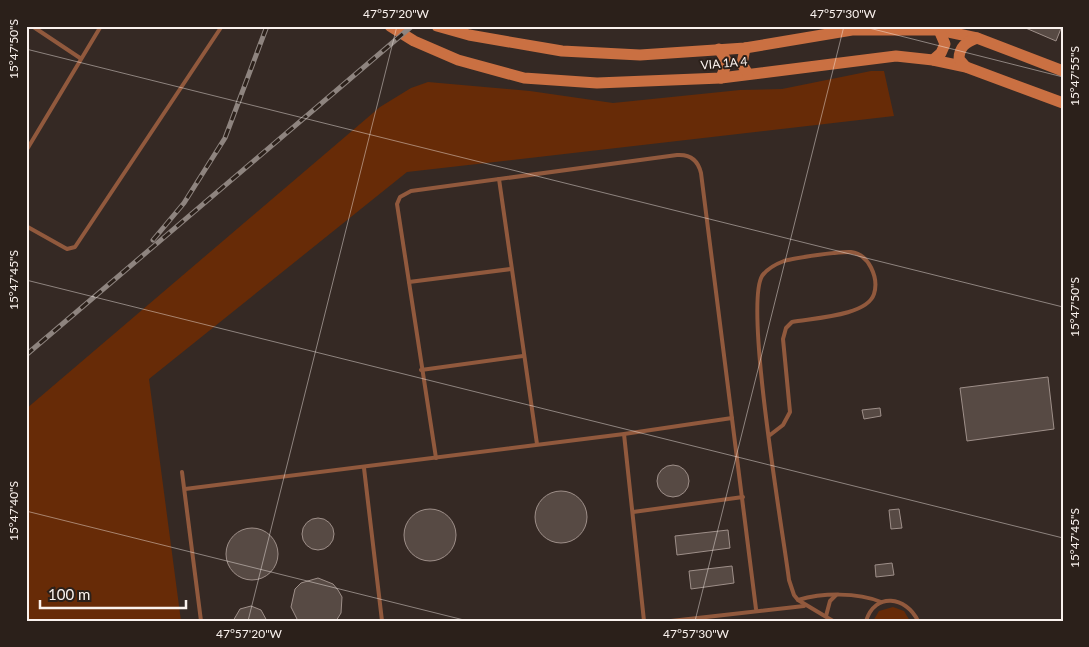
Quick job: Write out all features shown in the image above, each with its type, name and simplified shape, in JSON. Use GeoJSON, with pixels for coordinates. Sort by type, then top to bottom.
{"type":"FeatureCollection","features":[{"type":"Feature","properties":{"kind":"main road","name":"VIA 1A 4"},"geometry":{"type":"LineString","coordinates":[[390,26],[414,41],[458,60],[524,78],[596,83],[721,78],[896,56],[933,60],[966,67],[1063,103]]}},
{"type":"Feature","properties":{"kind":"main road","name":"VIA 1A 4"},"geometry":{"type":"LineString","coordinates":[[437,26],[468,35],[562,51],[609,55],[640,55],[745,48],[852,30],[939,30],[977,38],[1063,71]]}},
{"type":"Feature","properties":{"kind":"main road"},"geometry":{"type":"LineString","coordinates":[[933,60],[945,44],[939,30]]}},
{"type":"Feature","properties":{"kind":"main road"},"geometry":{"type":"LineString","coordinates":[[966,67],[959,59],[961,49],[965,44],[977,38]]}},
{"type":"Feature","properties":{"kind":"main road"},"geometry":{"type":"LineString","coordinates":[[745,48],[742,64],[748,74]]}},
{"type":"Feature","properties":{"kind":"main road"},"geometry":{"type":"LineString","coordinates":[[719,49],[727,62],[721,78]]}},
{"type":"Feature","properties":{"kind":"lane"},"geometry":{"type":"LineString","coordinates":[[32,26],[80,58]]}},
{"type":"Feature","properties":{"kind":"lane"},"geometry":{"type":"LineString","coordinates":[[26,151],[80,58],[101,26]]}},
{"type":"Feature","properties":{"kind":"lane"},"geometry":{"type":"LineString","coordinates":[[26,226],[67,249],[75,247],[222,26]]}},
{"type":"Feature","properties":{"kind":"lane"},"geometry":{"type":"LineString","coordinates":[[436,458],[397,204],[400,197],[411,191],[677,155],[689,156],[695,160],[701,173],[756,609]]}},
{"type":"Feature","properties":{"kind":"lane"},"geometry":{"type":"LineString","coordinates":[[499,179],[537,444]]}},
{"type":"Feature","properties":{"kind":"lane"},"geometry":{"type":"LineString","coordinates":[[770,435],[783,425],[790,412],[783,339],[786,328],[792,322],[860,310],[870,302],[874,294],[875,282],[868,262],[862,256],[852,252],[784,261],[771,267],[763,275],[757,301],[762,379],[789,580],[794,595],[804,606],[833,621]]}},
{"type":"Feature","properties":{"kind":"lane"},"geometry":{"type":"LineString","coordinates":[[409,282],[511,269]]}},
{"type":"Feature","properties":{"kind":"lane"},"geometry":{"type":"LineString","coordinates":[[421,370],[523,356]]}},
{"type":"Feature","properties":{"kind":"lane"},"geometry":{"type":"LineString","coordinates":[[185,489],[364,468],[732,418]]}},
{"type":"Feature","properties":{"kind":"lane"},"geometry":{"type":"LineString","coordinates":[[624,434],[644,621]]}},
{"type":"Feature","properties":{"kind":"lane"},"geometry":{"type":"LineString","coordinates":[[364,468],[382,621]]}},
{"type":"Feature","properties":{"kind":"lane"},"geometry":{"type":"LineString","coordinates":[[182,472],[201,621]]}},
{"type":"Feature","properties":{"kind":"lane"},"geometry":{"type":"LineString","coordinates":[[633,512],[743,497]]}},
{"type":"Feature","properties":{"kind":"lane"},"geometry":{"type":"LineString","coordinates":[[798,600],[836,595],[873,599],[881,602]]}},
{"type":"Feature","properties":{"kind":"lane"},"geometry":{"type":"LineString","coordinates":[[826,616],[826,608],[836,595]]}},
{"type":"Feature","properties":{"kind":"lane"},"geometry":{"type":"LineString","coordinates":[[866,621],[871,609],[881,602],[892,600],[903,603],[912,610],[918,621]]}},
{"type":"Feature","properties":{"kind":"lane"},"geometry":{"type":"LineString","coordinates":[[672,621],[756,609],[804,606]]}},
{"type":"Feature","properties":{"kind":"shaded area"},"geometry":{"type":"Polygon","coordinates":[[[871,71],[884,71],[894,116],[407,172],[149,379],[181,621],[26,621],[26,409],[380,107],[411,88],[428,82],[530,91],[613,103],[740,90],[782,89],[871,71]]]}},
{"type":"Feature","properties":{"kind":"shaded area"},"geometry":{"type":"Polygon","coordinates":[[[893,607],[904,611],[910,621],[873,621],[879,611],[893,607]]]}},
{"type":"Feature","properties":{"kind":"building"},"geometry":{"type":"Polygon","coordinates":[[[1021,26],[1062,26],[1056,41],[1021,26]]]}},
{"type":"Feature","properties":{"kind":"building"},"geometry":{"type":"Polygon","coordinates":[[[1048,377],[1054,429],[967,441],[960,388],[1048,377]]]}},
{"type":"Feature","properties":{"kind":"building"},"geometry":{"type":"Polygon","coordinates":[[[880,408],[881,416],[864,419],[862,410],[880,408]]]}},
{"type":"Feature","properties":{"kind":"building"},"geometry":{"type":"Polygon","coordinates":[[[673,465],[685,469],[689,481],[685,493],[673,497],[661,493],[657,481],[661,469],[673,465]]]}},
{"type":"Feature","properties":{"kind":"building"},"geometry":{"type":"Polygon","coordinates":[[[561,491],[571,493],[579,499],[585,507],[587,517],[585,527],[579,535],[571,541],[561,543],[551,541],[543,535],[537,527],[535,517],[537,507],[543,499],[551,493],[561,491]]]}},
{"type":"Feature","properties":{"kind":"building"},"geometry":{"type":"Polygon","coordinates":[[[430,509],[440,511],[448,517],[454,525],[456,535],[454,545],[448,553],[440,559],[430,561],[420,559],[412,553],[406,545],[404,535],[406,525],[412,517],[420,511],[430,509]]]}},
{"type":"Feature","properties":{"kind":"building"},"geometry":{"type":"Polygon","coordinates":[[[899,509],[902,528],[891,529],[889,510],[899,509]]]}},
{"type":"Feature","properties":{"kind":"building"},"geometry":{"type":"Polygon","coordinates":[[[318,518],[330,522],[334,534],[330,546],[318,550],[306,546],[302,534],[306,522],[318,518]]]}},
{"type":"Feature","properties":{"kind":"building"},"geometry":{"type":"Polygon","coordinates":[[[252,528],[262,530],[270,536],[276,544],[278,554],[276,564],[270,572],[262,578],[252,580],[242,578],[234,572],[228,564],[226,554],[228,544],[234,536],[242,530],[252,528]]]}},
{"type":"Feature","properties":{"kind":"building"},"geometry":{"type":"Polygon","coordinates":[[[728,530],[730,548],[677,555],[675,536],[728,530]]]}},
{"type":"Feature","properties":{"kind":"building"},"geometry":{"type":"Polygon","coordinates":[[[892,563],[894,575],[876,577],[875,565],[892,563]]]}},
{"type":"Feature","properties":{"kind":"building"},"geometry":{"type":"Polygon","coordinates":[[[732,566],[734,583],[691,589],[689,571],[732,566]]]}},
{"type":"Feature","properties":{"kind":"building"},"geometry":{"type":"Polygon","coordinates":[[[318,578],[333,584],[338,590],[342,597],[341,613],[336,621],[298,621],[291,607],[295,589],[301,583],[318,578]]]}},
{"type":"Feature","properties":{"kind":"building"},"geometry":{"type":"Polygon","coordinates":[[[251,606],[261,610],[267,621],[233,621],[240,609],[251,606]]]}},
{"type":"Feature","properties":{"kind":"railway"},"geometry":{"type":"LineString","coordinates":[[153,240],[184,203],[225,138],[267,26]]}},
{"type":"Feature","properties":{"kind":"railway"},"geometry":{"type":"LineString","coordinates":[[26,355],[412,26]]}}]}
